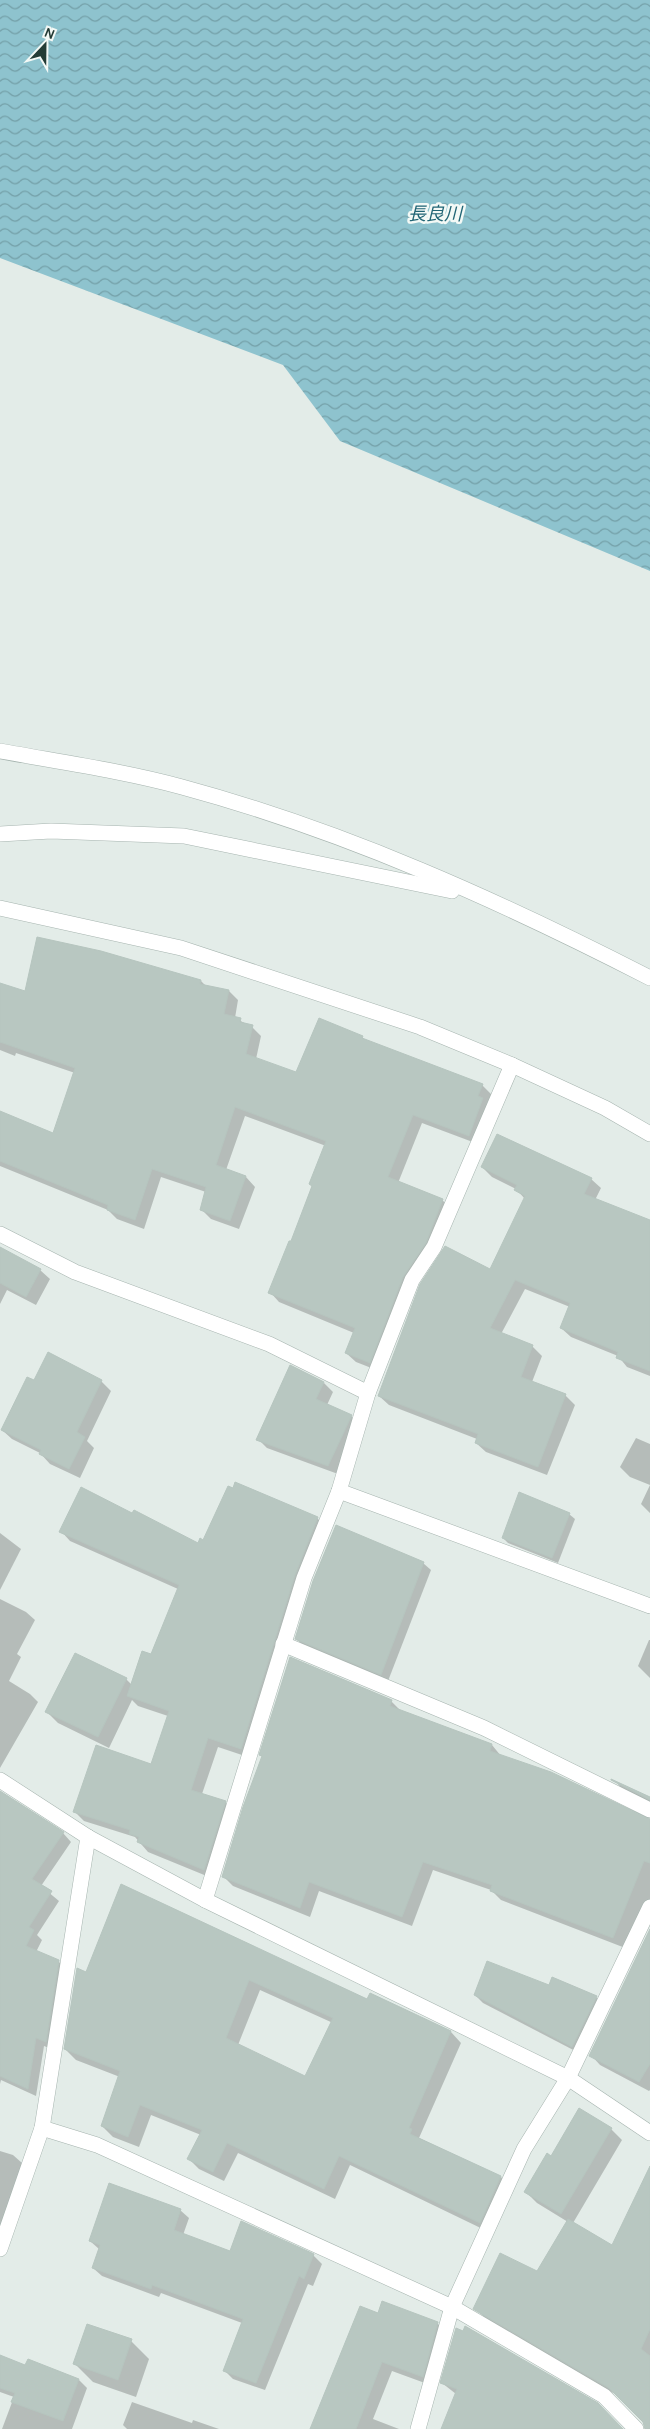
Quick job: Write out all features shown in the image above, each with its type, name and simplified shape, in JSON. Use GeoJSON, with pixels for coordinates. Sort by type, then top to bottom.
{"type":"FeatureCollection","features":[{"type":"Feature","properties":{"kind":"street"},"geometry":{"type":"LineString","coordinates":[[0,751],[181,786],[298,823],[492,900],[650,978]]}},
{"type":"Feature","properties":{"kind":"street"},"geometry":{"type":"LineString","coordinates":[[0,834],[51,832],[184,836],[492,900]]}},
{"type":"Feature","properties":{"kind":"street"},"geometry":{"type":"LineString","coordinates":[[0,908],[181,948],[420,1027],[512,1065],[605,1108],[650,1134]]}},
{"type":"Feature","properties":{"kind":"street"},"geometry":{"type":"LineString","coordinates":[[205,1900],[304,1578],[339,1491],[368,1393],[412,1280],[434,1247],[512,1065]]}},
{"type":"Feature","properties":{"kind":"street"},"geometry":{"type":"LineString","coordinates":[[0,1234],[75,1272],[269,1344],[368,1393]]}},
{"type":"Feature","properties":{"kind":"street"},"geometry":{"type":"LineString","coordinates":[[339,1491],[650,1606]]}},
{"type":"Feature","properties":{"kind":"street"},"geometry":{"type":"LineString","coordinates":[[283,1644],[484,1728],[650,1810]]}},
{"type":"Feature","properties":{"kind":"street"},"geometry":{"type":"LineString","coordinates":[[0,1780],[88,1836],[205,1900],[568,2078],[650,2133]]}},
{"type":"Feature","properties":{"kind":"street"},"geometry":{"type":"LineString","coordinates":[[0,2249],[42,2128],[88,1836]]}},
{"type":"Feature","properties":{"kind":"street"},"geometry":{"type":"LineString","coordinates":[[418,2429],[452,2307],[524,2149],[568,2078],[650,1907]]}},
{"type":"Feature","properties":{"kind":"street"},"geometry":{"type":"LineString","coordinates":[[42,2128],[97,2145],[452,2307],[604,2396],[636,2429]]}},
{"type":"Feature","properties":{"kind":"water","name":"長良川"},"geometry":{"type":"Polygon","coordinates":[[[0,0],[650,0],[650,571],[340,441],[283,365],[0,258],[0,0]]]}},
{"type":"Feature","properties":{"kind":"building"},"geometry":{"type":"Polygon","coordinates":[[[37,937],[101,951],[201,980],[200,984],[229,990],[224,1014],[241,1018],[240,1022],[253,1025],[246,1054],[296,1072],[319,1018],[363,1036],[362,1038],[483,1084],[478,1096],[483,1098],[469,1136],[413,1115],[388,1177],[443,1199],[426,1243],[403,1277],[370,1363],[345,1353],[355,1328],[268,1293],[312,1186],[309,1184],[326,1141],[235,1107],[216,1165],[246,1176],[230,1221],[200,1210],[206,1187],[152,1169],[135,1220],[107,1210],[108,1205],[0,1161],[0,1111],[53,1133],[75,1068],[0,1042],[0,983],[25,991],[37,937]]]}},
{"type":"Feature","properties":{"kind":"building"},"geometry":{"type":"Polygon","coordinates":[[[497,1134],[592,1178],[584,1194],[650,1220],[650,1371],[616,1358],[618,1352],[560,1328],[570,1303],[515,1280],[490,1328],[533,1345],[521,1377],[566,1394],[538,1467],[475,1443],[478,1434],[378,1396],[420,1284],[445,1246],[490,1269],[525,1196],[514,1190],[517,1185],[481,1167],[497,1134]]]}},
{"type":"Feature","properties":{"kind":"building"},"geometry":{"type":"Polygon","coordinates":[[[0,1247],[41,1269],[26,1297],[0,1283],[0,1247]]]}},
{"type":"Feature","properties":{"kind":"building"},"geometry":{"type":"Polygon","coordinates":[[[48,1352],[102,1380],[77,1432],[85,1437],[69,1469],[39,1454],[41,1450],[1,1430],[27,1377],[34,1380],[48,1352]]]}},
{"type":"Feature","properties":{"kind":"building"},"geometry":{"type":"Polygon","coordinates":[[[290,1365],[324,1382],[316,1399],[352,1415],[328,1466],[256,1440],[290,1365]]]}},
{"type":"Feature","properties":{"kind":"building"},"geometry":{"type":"Polygon","coordinates":[[[235,1482],[318,1517],[295,1575],[241,1749],[208,1738],[191,1790],[226,1801],[204,1870],[137,1842],[139,1837],[129,1834],[130,1830],[73,1812],[96,1745],[151,1764],[169,1711],[127,1696],[142,1651],[151,1654],[179,1585],[59,1532],[81,1487],[132,1513],[134,1510],[198,1543],[200,1538],[203,1540],[228,1486],[233,1488],[235,1482]]]}},
{"type":"Feature","properties":{"kind":"building"},"geometry":{"type":"Polygon","coordinates":[[[519,1492],[570,1513],[552,1558],[502,1538],[519,1492]]]}},
{"type":"Feature","properties":{"kind":"building"},"geometry":{"type":"Polygon","coordinates":[[[336,1525],[424,1562],[381,1675],[295,1639],[313,1581],[336,1525]]]}},
{"type":"Feature","properties":{"kind":"building"},"geometry":{"type":"Polygon","coordinates":[[[75,1653],[127,1678],[98,1737],[45,1712],[75,1653]]]}},
{"type":"Feature","properties":{"kind":"building"},"geometry":{"type":"Polygon","coordinates":[[[290,1657],[392,1700],[390,1706],[492,1744],[490,1751],[551,1772],[650,1819],[650,1863],[644,1861],[613,1938],[490,1891],[492,1885],[423,1862],[402,1917],[309,1882],[300,1908],[222,1877],[243,1807],[262,1756],[259,1755],[290,1657]]]}},
{"type":"Feature","properties":{"kind":"building"},"geometry":{"type":"Polygon","coordinates":[[[611,1780],[650,1797],[650,1800],[611,1780]]]}},
{"type":"Feature","properties":{"kind":"building"},"geometry":{"type":"Polygon","coordinates":[[[0,1791],[64,1832],[32,1879],[52,1891],[29,1927],[34,1930],[26,1946],[59,1960],[46,2042],[36,2038],[28,2089],[0,2076],[0,1791]]]}},
{"type":"Feature","properties":{"kind":"building"},"geometry":{"type":"Polygon","coordinates":[[[121,1884],[367,1999],[370,1993],[451,2031],[409,2128],[412,2129],[410,2134],[501,2176],[480,2223],[339,2156],[324,2189],[227,2143],[213,2172],[187,2159],[202,2130],[140,2105],[128,2137],[101,2126],[120,2071],[64,2049],[77,1968],[86,1972],[121,1884]],[[249,1980],[226,2038],[305,2076],[333,2018],[249,1980]]]}},
{"type":"Feature","properties":{"kind":"building"},"geometry":{"type":"Polygon","coordinates":[[[650,1929],[650,2064],[639,2082],[589,2056],[650,1929]]]}},
{"type":"Feature","properties":{"kind":"building"},"geometry":{"type":"Polygon","coordinates":[[[487,1961],[549,1985],[552,1977],[597,1996],[572,2047],[474,1995],[487,1961]]]}},
{"type":"Feature","properties":{"kind":"building"},"geometry":{"type":"Polygon","coordinates":[[[579,2108],[612,2128],[561,2214],[524,2192],[547,2153],[551,2156],[579,2108]]]}},
{"type":"Feature","properties":{"kind":"building"},"geometry":{"type":"Polygon","coordinates":[[[650,2166],[650,2329],[641,2349],[650,2356],[650,2429],[645,2429],[643,2422],[609,2388],[473,2309],[500,2253],[537,2271],[568,2219],[612,2245],[650,2166]]]}},
{"type":"Feature","properties":{"kind":"building"},"geometry":{"type":"Polygon","coordinates":[[[109,2183],[181,2209],[174,2230],[230,2251],[241,2221],[314,2254],[304,2279],[299,2276],[256,2383],[223,2371],[243,2319],[152,2285],[151,2289],[92,2268],[100,2245],[89,2241],[109,2183]]]}},
{"type":"Feature","properties":{"kind":"building"},"geometry":{"type":"Polygon","coordinates":[[[382,2301],[438,2322],[423,2377],[382,2362],[356,2429],[310,2429],[360,2306],[378,2313],[382,2301]]]}},
{"type":"Feature","properties":{"kind":"building"},"geometry":{"type":"Polygon","coordinates":[[[87,2324],[132,2339],[118,2380],[73,2364],[87,2324]]]}},
{"type":"Feature","properties":{"kind":"building"},"geometry":{"type":"Polygon","coordinates":[[[465,2326],[598,2403],[623,2429],[441,2429],[457,2389],[440,2383],[456,2328],[463,2331],[465,2326]]]}},
{"type":"Feature","properties":{"kind":"building"},"geometry":{"type":"Polygon","coordinates":[[[0,2355],[25,2365],[28,2359],[79,2379],[63,2421],[11,2402],[15,2393],[0,2388],[0,2355]]]}}]}
